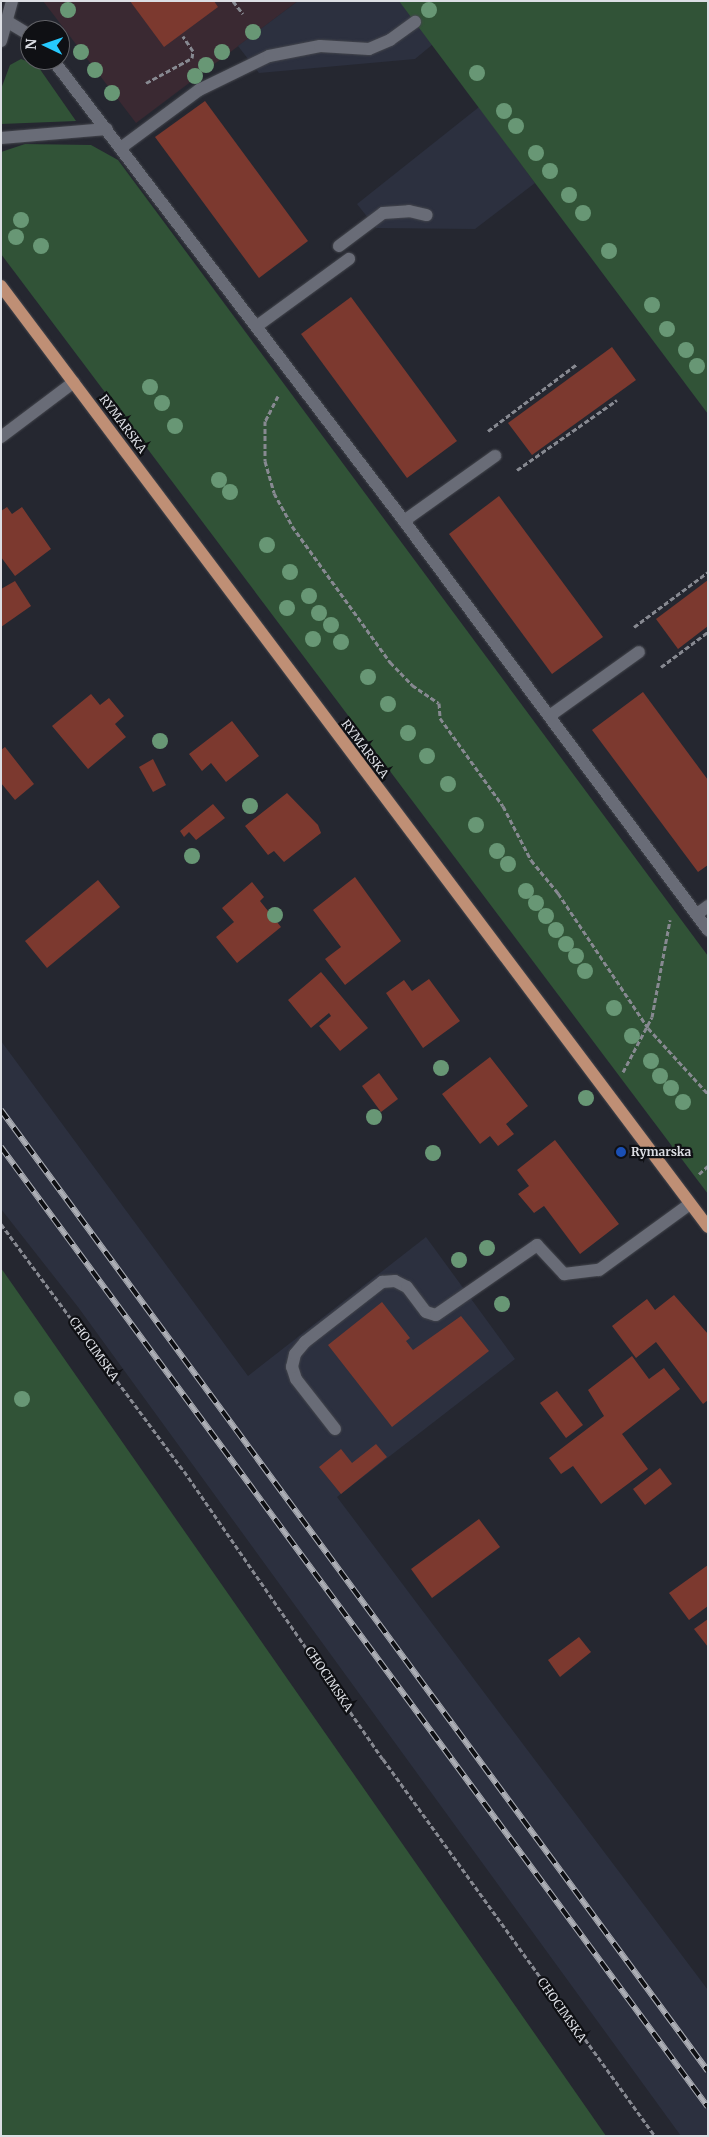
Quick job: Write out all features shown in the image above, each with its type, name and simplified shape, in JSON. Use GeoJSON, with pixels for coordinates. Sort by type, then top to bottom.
{"type":"FeatureCollection","features":[{"type":"Feature","properties":{"kind":"main road","name":"RYMARSKA"},"geometry":{"type":"LineString","coordinates":[[1,286],[708,1227]]}},
{"type":"Feature","properties":{"kind":"street"},"geometry":{"type":"LineString","coordinates":[[1,41],[8,22],[12,1]]}},
{"type":"Feature","properties":{"kind":"street"},"geometry":{"type":"LineString","coordinates":[[8,22],[20,29]]}},
{"type":"Feature","properties":{"kind":"street"},"geometry":{"type":"LineString","coordinates":[[122,147],[199,90],[269,56],[320,46],[369,48],[390,40],[416,22]]}},
{"type":"Feature","properties":{"kind":"street"},"geometry":{"type":"LineString","coordinates":[[61,70],[122,147],[551,715],[708,930]]}},
{"type":"Feature","properties":{"kind":"street"},"geometry":{"type":"LineString","coordinates":[[1,138],[107,129]]}},
{"type":"Feature","properties":{"kind":"street"},"geometry":{"type":"LineString","coordinates":[[340,246],[383,212],[409,211],[427,215]]}},
{"type":"Feature","properties":{"kind":"street"},"geometry":{"type":"LineString","coordinates":[[257,326],[349,259]]}},
{"type":"Feature","properties":{"kind":"street"},"geometry":{"type":"LineString","coordinates":[[1,437],[74,382]]}},
{"type":"Feature","properties":{"kind":"street"},"geometry":{"type":"LineString","coordinates":[[404,521],[495,456]]}},
{"type":"Feature","properties":{"kind":"street"},"geometry":{"type":"LineString","coordinates":[[551,715],[640,652]]}},
{"type":"Feature","properties":{"kind":"street"},"geometry":{"type":"LineString","coordinates":[[697,914],[708,906]]}},
{"type":"Feature","properties":{"kind":"street"},"geometry":{"type":"LineString","coordinates":[[335,1429],[296,1380],[292,1367],[295,1354],[305,1342],[382,1282],[395,1281],[407,1287],[426,1312],[436,1315],[538,1244],[564,1274],[599,1270],[690,1204]]}},
{"type":"Feature","properties":{"kind":"path"},"geometry":{"type":"LineString","coordinates":[[233,1],[242,14]]}},
{"type":"Feature","properties":{"kind":"path"},"geometry":{"type":"LineString","coordinates":[[146,83],[192,58],[193,51],[183,36]]}},
{"type":"Feature","properties":{"kind":"path"},"geometry":{"type":"LineString","coordinates":[[488,431],[577,364]]}},
{"type":"Feature","properties":{"kind":"path"},"geometry":{"type":"LineString","coordinates":[[296,377],[274,400],[265,421],[266,466],[284,513],[390,662],[412,685],[439,703],[440,718],[504,806],[531,860],[558,893],[648,1028],[708,1094]]}},
{"type":"Feature","properties":{"kind":"path"},"geometry":{"type":"LineString","coordinates":[[516,471],[617,400]]}},
{"type":"Feature","properties":{"kind":"path"},"geometry":{"type":"LineString","coordinates":[[632,629],[708,572]]}},
{"type":"Feature","properties":{"kind":"path"},"geometry":{"type":"LineString","coordinates":[[661,667],[708,632]]}},
{"type":"Feature","properties":{"kind":"path"},"geometry":{"type":"LineString","coordinates":[[610,1097],[648,1028],[671,911],[680,892]]}},
{"type":"Feature","properties":{"kind":"path"},"geometry":{"type":"LineString","coordinates":[[700,1172],[708,1166]]}},
{"type":"Feature","properties":{"kind":"path","name":"CHOCIMSKA"},"geometry":{"type":"LineString","coordinates":[[1,1224],[184,1471],[389,1768],[655,2136]]}},
{"type":"Feature","properties":{"kind":"shaded area"},"geometry":{"type":"Polygon","coordinates":[[[43,1],[298,1],[136,123],[70,36],[70,20],[57,20],[43,1]]]}},
{"type":"Feature","properties":{"kind":"shaded area"},"geometry":{"type":"Polygon","coordinates":[[[298,1],[485,1],[415,59],[259,73],[238,46],[298,1]]]}},
{"type":"Feature","properties":{"kind":"shaded area"},"geometry":{"type":"Polygon","coordinates":[[[479,107],[535,183],[475,229],[376,228],[357,204],[479,107]]]}},
{"type":"Feature","properties":{"kind":"shaded area"},"geometry":{"type":"Polygon","coordinates":[[[1,1041],[248,1376],[426,1237],[515,1359],[337,1497],[708,1990],[708,2136],[681,2136],[78,1307],[1,1209],[1,1041]]]}},
{"type":"Feature","properties":{"kind":"green space"},"geometry":{"type":"Polygon","coordinates":[[[399,1],[708,1],[708,414],[535,183],[399,1]]]}},
{"type":"Feature","properties":{"kind":"green space"},"geometry":{"type":"Polygon","coordinates":[[[20,60],[20,70],[40,70],[76,121],[1,124],[1,89],[10,65],[20,60]]]}},
{"type":"Feature","properties":{"kind":"green space"},"geometry":{"type":"Polygon","coordinates":[[[25,144],[91,145],[118,160],[708,956],[708,1194],[1,254],[1,152],[25,144]]]}},
{"type":"Feature","properties":{"kind":"green space"},"geometry":{"type":"Polygon","coordinates":[[[1,1268],[606,2136],[1,2136],[1,1268]]]}},
{"type":"Feature","properties":{"kind":"building"},"geometry":{"type":"Polygon","coordinates":[[[130,1],[214,1],[218,7],[164,47],[130,1]]]}},
{"type":"Feature","properties":{"kind":"building"},"geometry":{"type":"Polygon","coordinates":[[[205,101],[308,241],[259,278],[155,137],[205,101]]]}},
{"type":"Feature","properties":{"kind":"building"},"geometry":{"type":"Polygon","coordinates":[[[351,297],[457,441],[407,478],[301,334],[351,297]]]}},
{"type":"Feature","properties":{"kind":"building"},"geometry":{"type":"Polygon","coordinates":[[[612,347],[636,380],[532,455],[508,423],[612,347]]]}},
{"type":"Feature","properties":{"kind":"building"},"geometry":{"type":"Polygon","coordinates":[[[499,496],[603,637],[552,674],[449,534],[499,496]]]}},
{"type":"Feature","properties":{"kind":"building"},"geometry":{"type":"Polygon","coordinates":[[[7,507],[12,514],[22,507],[51,549],[15,576],[1,557],[1,511],[7,507]]]}},
{"type":"Feature","properties":{"kind":"building"},"geometry":{"type":"Polygon","coordinates":[[[708,580],[708,626],[678,649],[656,619],[708,580]]]}},
{"type":"Feature","properties":{"kind":"building"},"geometry":{"type":"Polygon","coordinates":[[[15,581],[31,606],[1,627],[1,589],[15,581]]]}},
{"type":"Feature","properties":{"kind":"building"},"geometry":{"type":"Polygon","coordinates":[[[643,692],[708,780],[708,865],[698,872],[592,730],[643,692]]]}},
{"type":"Feature","properties":{"kind":"building"},"geometry":{"type":"Polygon","coordinates":[[[91,694],[100,705],[109,698],[124,716],[115,724],[126,737],[88,769],[52,726],[91,694]]]}},
{"type":"Feature","properties":{"kind":"building"},"geometry":{"type":"Polygon","coordinates":[[[232,721],[259,756],[226,782],[211,763],[202,771],[189,754],[232,721]]]}},
{"type":"Feature","properties":{"kind":"building"},"geometry":{"type":"Polygon","coordinates":[[[5,747],[34,784],[15,800],[1,783],[1,750],[5,747]]]}},
{"type":"Feature","properties":{"kind":"building"},"geometry":{"type":"Polygon","coordinates":[[[153,759],[166,785],[153,792],[139,767],[153,759]]]}},
{"type":"Feature","properties":{"kind":"building"},"geometry":{"type":"Polygon","coordinates":[[[287,793],[318,825],[321,833],[284,862],[274,851],[268,855],[245,826],[287,793]]]}},
{"type":"Feature","properties":{"kind":"building"},"geometry":{"type":"Polygon","coordinates":[[[213,804],[225,818],[196,840],[189,832],[184,837],[180,831],[213,804]]]}},
{"type":"Feature","properties":{"kind":"building"},"geometry":{"type":"Polygon","coordinates":[[[355,877],[401,941],[345,985],[325,959],[341,947],[313,910],[355,877]]]}},
{"type":"Feature","properties":{"kind":"building"},"geometry":{"type":"Polygon","coordinates":[[[98,880],[120,907],[47,968],[25,941],[98,880]]]}},
{"type":"Feature","properties":{"kind":"building"},"geometry":{"type":"Polygon","coordinates":[[[252,882],[264,897],[260,901],[281,927],[237,963],[216,937],[234,922],[222,908],[252,882]]]}},
{"type":"Feature","properties":{"kind":"building"},"geometry":{"type":"Polygon","coordinates":[[[321,972],[368,1028],[340,1051],[319,1026],[331,1016],[329,1013],[311,1028],[288,1000],[321,972]]]}},
{"type":"Feature","properties":{"kind":"building"},"geometry":{"type":"Polygon","coordinates":[[[429,979],[460,1021],[423,1048],[386,993],[404,980],[412,991],[429,979]]]}},
{"type":"Feature","properties":{"kind":"building"},"geometry":{"type":"Polygon","coordinates":[[[490,1057],[528,1106],[506,1124],[514,1134],[498,1146],[490,1136],[480,1144],[442,1094],[490,1057]]]}},
{"type":"Feature","properties":{"kind":"building"},"geometry":{"type":"Polygon","coordinates":[[[379,1073],[398,1099],[381,1112],[362,1086],[379,1073]]]}},
{"type":"Feature","properties":{"kind":"building"},"geometry":{"type":"Polygon","coordinates":[[[555,1140],[619,1224],[580,1254],[544,1206],[534,1213],[518,1194],[529,1186],[517,1170],[555,1140]]]}},
{"type":"Feature","properties":{"kind":"building"},"geometry":{"type":"Polygon","coordinates":[[[674,1295],[708,1334],[708,1400],[703,1404],[656,1342],[636,1358],[612,1326],[647,1299],[655,1310],[674,1295]]]}},
{"type":"Feature","properties":{"kind":"building"},"geometry":{"type":"Polygon","coordinates":[[[382,1302],[410,1338],[406,1341],[413,1350],[461,1316],[489,1351],[392,1427],[328,1345],[382,1302]]]}},
{"type":"Feature","properties":{"kind":"building"},"geometry":{"type":"Polygon","coordinates":[[[632,1356],[649,1379],[664,1368],[680,1389],[622,1434],[648,1469],[601,1504],[573,1466],[561,1474],[549,1458],[604,1416],[588,1390],[632,1356]]]}},
{"type":"Feature","properties":{"kind":"building"},"geometry":{"type":"Polygon","coordinates":[[[557,1391],[583,1425],[566,1438],[540,1403],[557,1391]]]}},
{"type":"Feature","properties":{"kind":"building"},"geometry":{"type":"Polygon","coordinates":[[[376,1444],[387,1457],[341,1494],[319,1467],[341,1449],[352,1463],[376,1444]]]}},
{"type":"Feature","properties":{"kind":"building"},"geometry":{"type":"Polygon","coordinates":[[[660,1468],[672,1484],[645,1505],[633,1489],[660,1468]]]}},
{"type":"Feature","properties":{"kind":"building"},"geometry":{"type":"Polygon","coordinates":[[[479,1519],[500,1547],[432,1598],[411,1569],[479,1519]]]}},
{"type":"Feature","properties":{"kind":"building"},"geometry":{"type":"Polygon","coordinates":[[[708,1565],[708,1606],[689,1620],[669,1593],[708,1565]]]}},
{"type":"Feature","properties":{"kind":"building"},"geometry":{"type":"Polygon","coordinates":[[[708,1619],[708,1647],[694,1629],[708,1619]]]}},
{"type":"Feature","properties":{"kind":"building"},"geometry":{"type":"Polygon","coordinates":[[[579,1637],[591,1652],[560,1677],[548,1660],[579,1637]]]}},
{"type":"Feature","properties":{"kind":"railway"},"geometry":{"type":"LineString","coordinates":[[1,1110],[708,2071]]}},
{"type":"Feature","properties":{"kind":"railway"},"geometry":{"type":"LineString","coordinates":[[1,1147],[708,2107]]}},
{"type":"Feature","properties":{"kind":"place","name":"Rymarska"},"geometry":{"type":"Point","coordinates":[621,1152]}}]}
